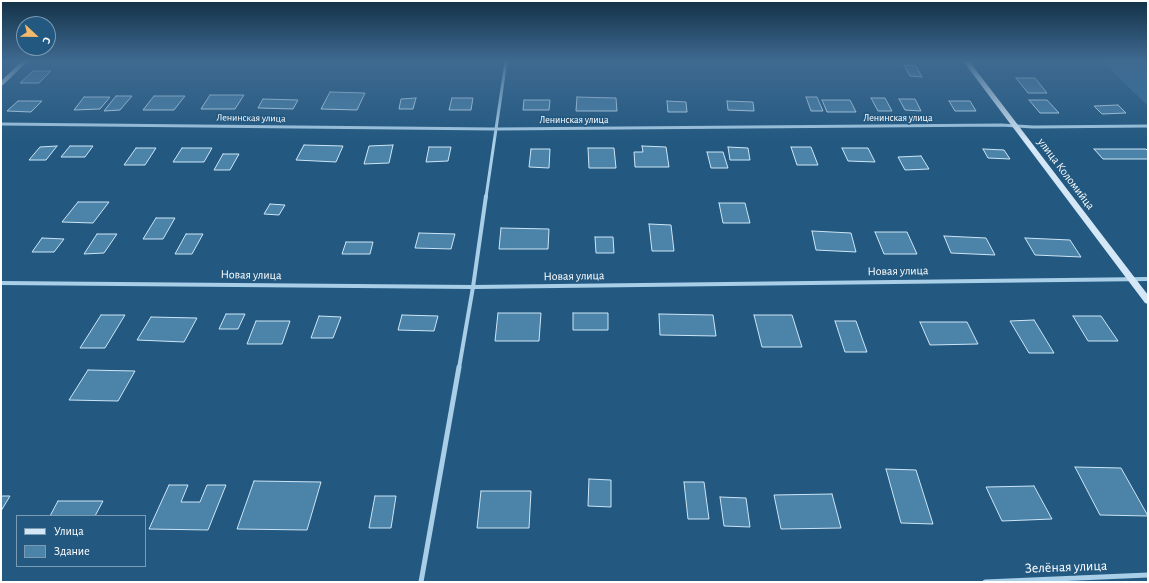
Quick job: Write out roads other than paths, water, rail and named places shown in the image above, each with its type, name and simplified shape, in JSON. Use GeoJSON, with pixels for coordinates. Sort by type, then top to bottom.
{"type":"FeatureCollection","features":[{"type":"Feature","properties":{"kind":"main road","name":"улица Коломийца"},"geometry":{"type":"LineString","coordinates":[[987,88],[1148,301]]}},
{"type":"Feature","properties":{"kind":"street"},"geometry":{"type":"LineString","coordinates":[[421,582],[473,287],[502,88]]}},
{"type":"Feature","properties":{"kind":"street","name":"Ленинская улица"},"geometry":{"type":"LineString","coordinates":[[1,124],[495,129],[993,125],[1148,126]]}},
{"type":"Feature","properties":{"kind":"street","name":"Новая улица"},"geometry":{"type":"LineString","coordinates":[[1,283],[473,287],[1131,278],[1148,279]]}},
{"type":"Feature","properties":{"kind":"street","name":"Зелёная улица"},"geometry":{"type":"LineString","coordinates":[[985,582],[1148,575]]}}]}
